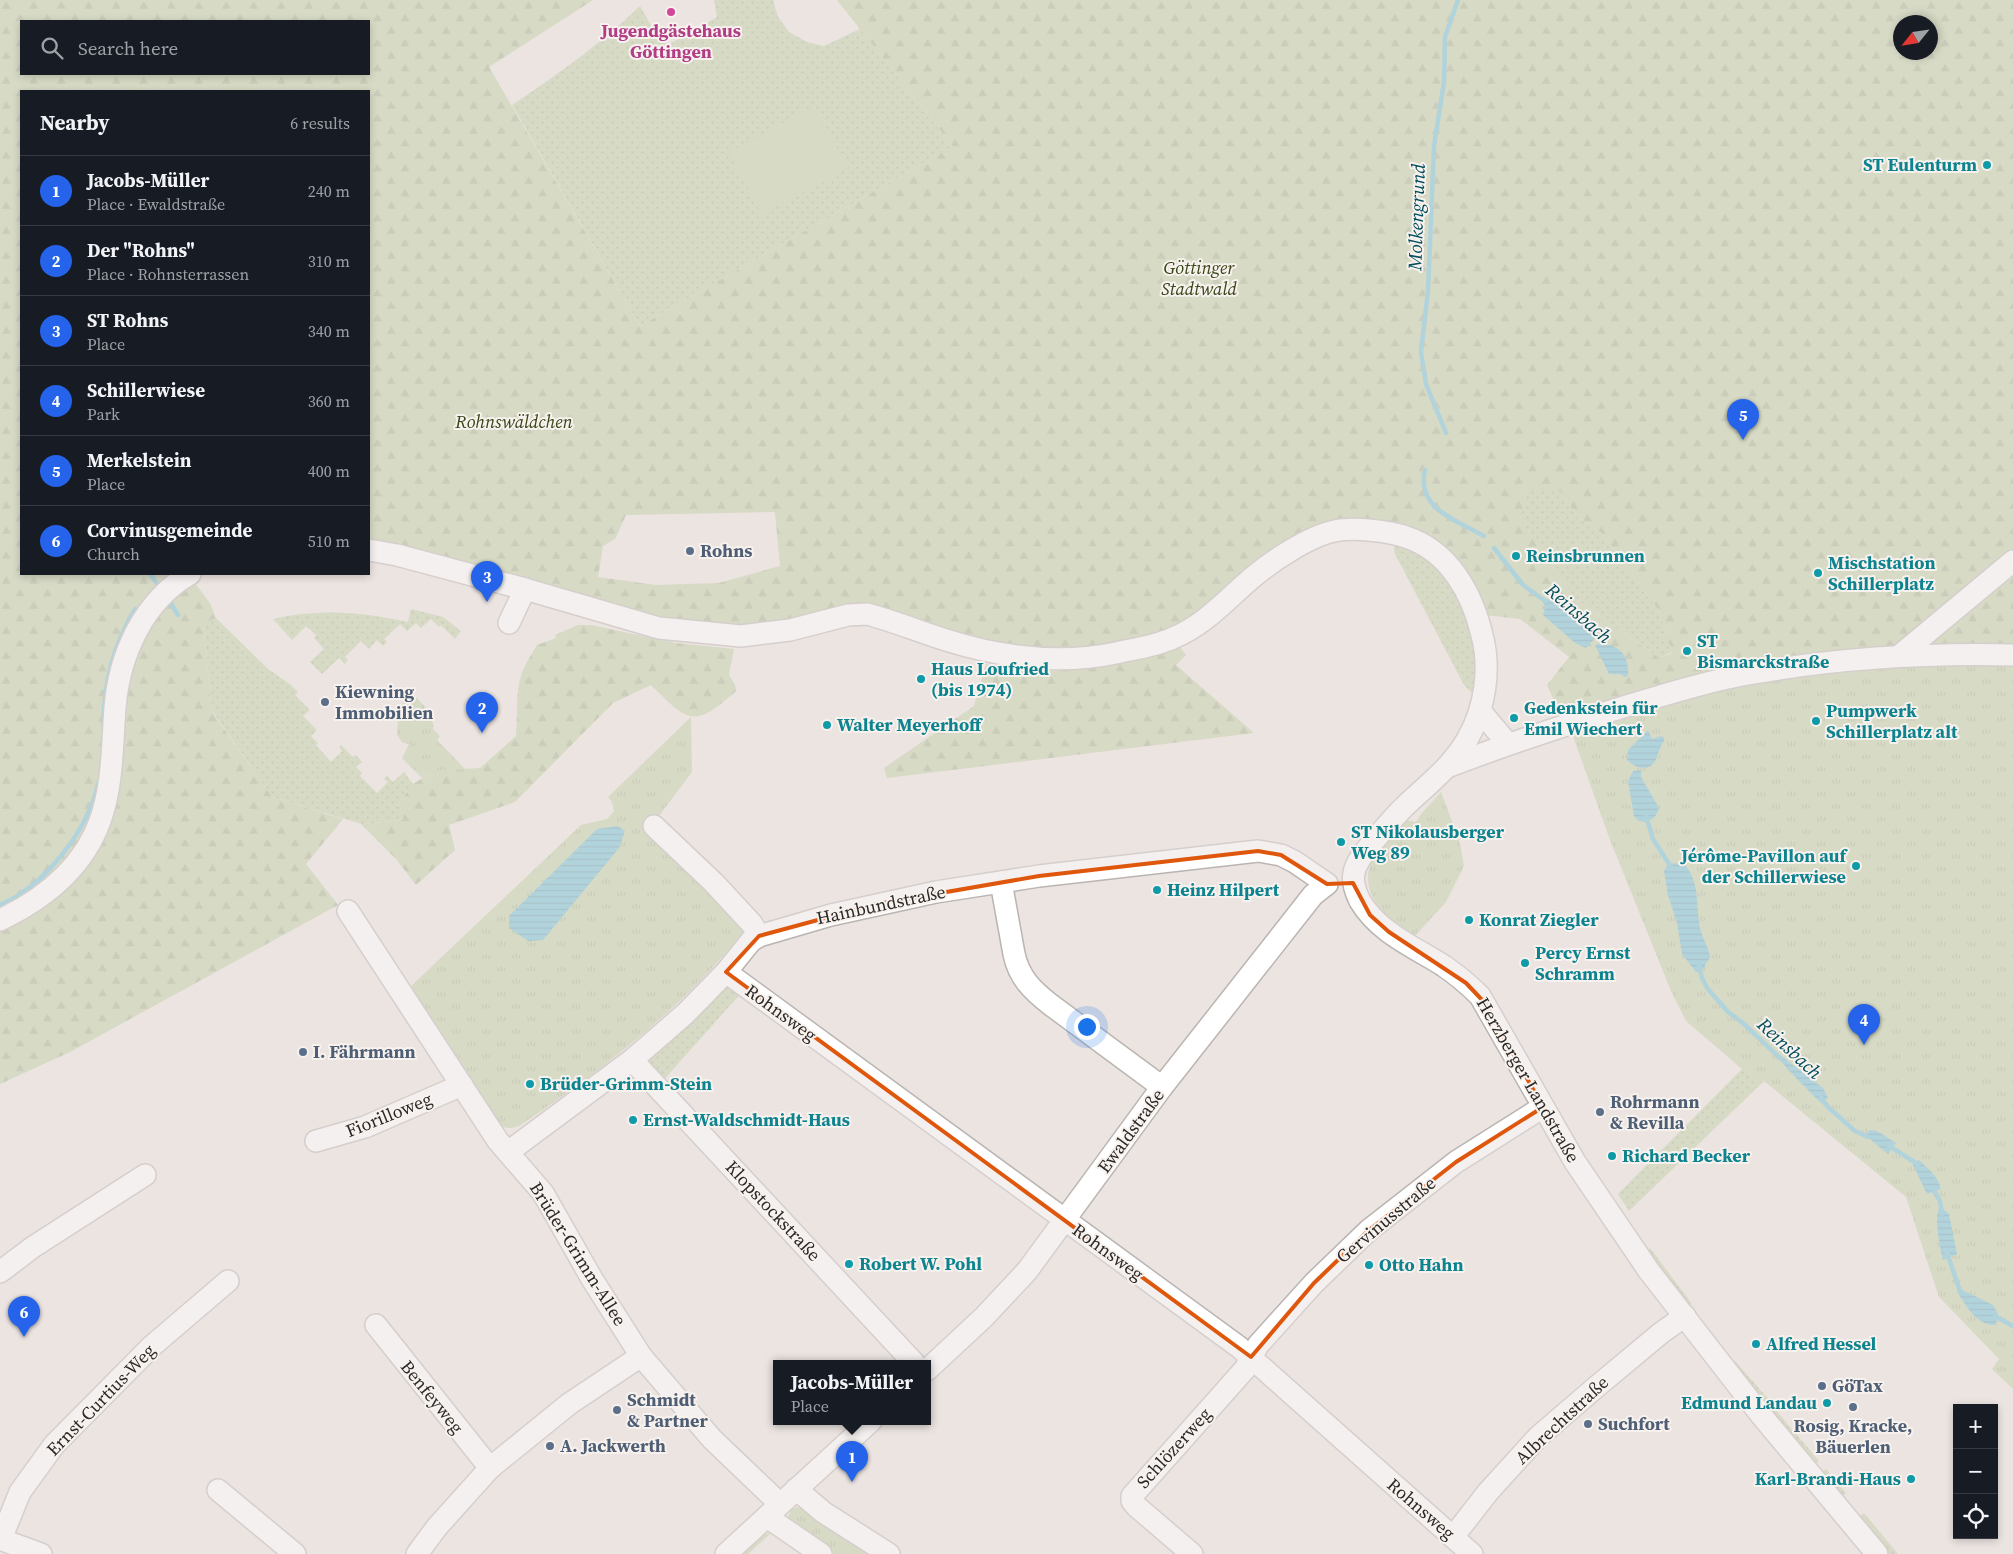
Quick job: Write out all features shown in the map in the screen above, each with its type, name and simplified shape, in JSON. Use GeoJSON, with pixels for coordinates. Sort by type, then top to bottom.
{"type":"FeatureCollection","features":[{"type":"Feature","properties":{"kind":"street"},"geometry":{"type":"LineString","coordinates":[[370,550],[396,555],[525,589],[659,628],[741,636],[790,630],[848,615],[867,614],[990,652],[1022,657],[1067,658],[1113,654],[1173,639],[1208,618],[1255,575],[1300,545],[1335,531],[1378,531],[1420,541],[1434,551],[1452,570],[1466,591],[1482,635],[1487,661],[1481,712],[1468,740],[1447,767],[1402,809],[1366,850],[1354,871],[1353,883],[1327,884]]}},
{"type":"Feature","properties":{"kind":"street"},"geometry":{"type":"LineString","coordinates":[[1899,656],[2013,561]]}},
{"type":"Feature","properties":{"kind":"street"},"geometry":{"type":"LineString","coordinates":[[0,920],[28,905],[53,887],[79,860],[89,843],[100,821],[111,778],[115,706],[121,669],[141,622],[158,599],[189,575]]}},
{"type":"Feature","properties":{"kind":"street"},"geometry":{"type":"LineString","coordinates":[[509,623],[525,589]]}},
{"type":"Feature","properties":{"kind":"street"},"geometry":{"type":"LineString","coordinates":[[1447,767],[1508,744],[1606,712],[1712,682],[1806,664],[1899,656],[2013,655]]}},
{"type":"Feature","properties":{"kind":"street"},"geometry":{"type":"LineString","coordinates":[[1481,712],[1508,744]]}},
{"type":"Feature","properties":{"kind":"street"},"geometry":{"type":"LineString","coordinates":[[654,826],[714,883],[752,924],[759,936]]}},
{"type":"Feature","properties":{"kind":"street","name":"Hainbundstraße"},"geometry":{"type":"LineString","coordinates":[[508,1152],[632,1060],[686,1013],[726,972],[751,941],[773,931],[877,904],[1002,882],[1258,851],[1281,855],[1295,862],[1327,884]]}},
{"type":"Feature","properties":{"kind":"street"},"geometry":{"type":"LineString","coordinates":[[1002,882],[1016,966],[1024,980],[1034,992],[1051,1006],[1162,1087]]}},
{"type":"Feature","properties":{"kind":"street","name":"Herzberger Landstraße"},"geometry":{"type":"LineString","coordinates":[[1353,883],[1359,899],[1376,921],[1403,943],[1458,976],[1480,996],[1575,1162],[1649,1271],[1761,1415],[1877,1554]]}},
{"type":"Feature","properties":{"kind":"street","name":"Ewaldstraße"},"geometry":{"type":"LineString","coordinates":[[931,1366],[984,1317],[1021,1277],[1162,1087],[1314,894],[1327,884]]}},
{"type":"Feature","properties":{"kind":"street","name":"Brüder-Grimm-Allee"},"geometry":{"type":"LineString","coordinates":[[348,910],[498,1141],[543,1193],[592,1279],[641,1356],[774,1510],[821,1554]]}},
{"type":"Feature","properties":{"kind":"street","name":"Rohnsweg"},"geometry":{"type":"LineString","coordinates":[[726,972],[1251,1357],[1472,1554]]}},
{"type":"Feature","properties":{"kind":"street","name":"Klopstockstraße"},"geometry":{"type":"LineString","coordinates":[[632,1060],[911,1360]]}},
{"type":"Feature","properties":{"kind":"street","name":"Fiorilloweg"},"geometry":{"type":"LineString","coordinates":[[316,1141],[365,1127],[462,1085]]}},
{"type":"Feature","properties":{"kind":"street","name":"Gervinusstraße"},"geometry":{"type":"LineString","coordinates":[[1251,1357],[1258,1345],[1308,1290],[1369,1230],[1456,1162],[1544,1107]]}},
{"type":"Feature","properties":{"kind":"street"},"geometry":{"type":"LineString","coordinates":[[0,1272],[33,1246],[145,1175]]}},
{"type":"Feature","properties":{"kind":"street","name":"Ernst-Curtius-Weg"},"geometry":{"type":"LineString","coordinates":[[0,1539],[20,1492],[54,1445],[152,1346],[228,1281]]}},
{"type":"Feature","properties":{"kind":"street","name":"Albrechtstraße"},"geometry":{"type":"LineString","coordinates":[[1453,1537],[1488,1492],[1538,1437],[1632,1357],[1685,1316]]}},
{"type":"Feature","properties":{"kind":"street","name":"Benfeyweg"},"geometry":{"type":"LineString","coordinates":[[376,1325],[490,1468]]}},
{"type":"Feature","properties":{"kind":"street"},"geometry":{"type":"LineString","coordinates":[[417,1554],[437,1527],[490,1468],[569,1404],[641,1356]]}},
{"type":"Feature","properties":{"kind":"street","name":"Schlözerweg"},"geometry":{"type":"LineString","coordinates":[[1192,1554],[1136,1506],[1132,1501],[1132,1496],[1245,1368],[1251,1357]]}},
{"type":"Feature","properties":{"kind":"street"},"geometry":{"type":"LineString","coordinates":[[726,1554],[867,1425]]}},
{"type":"Feature","properties":{"kind":"street"},"geometry":{"type":"LineString","coordinates":[[796,1489],[823,1512],[889,1554]]}},
{"type":"Feature","properties":{"kind":"street"},"geometry":{"type":"LineString","coordinates":[[218,1490],[295,1554]]}},
{"type":"Feature","properties":{"kind":"street"},"geometry":{"type":"LineString","coordinates":[[0,1539],[41,1554]]}},
{"type":"Feature","properties":{"kind":"highlighted area"},"geometry":{"type":"Polygon","coordinates":[[[1258,851],[1281,855],[1327,884],[1353,883],[1370,915],[1389,932],[1466,983],[1484,1002],[1543,1107],[1456,1162],[1369,1230],[1314,1283],[1251,1357],[726,972],[759,936],[877,904],[1039,876],[1258,851]]]}},
{"type":"Feature","properties":{"kind":"green space","name":"Göttinger Stadtwald"},"geometry":{"type":"Polygon","coordinates":[[[0,0],[593,0],[489,67],[640,326],[953,146],[837,0],[2013,0],[2013,650],[1782,658],[1747,664],[1561,716],[1547,685],[1569,657],[1520,619],[1486,615],[1451,560],[1336,524],[1168,634],[1068,652],[1006,648],[879,608],[745,630],[662,618],[370,540],[370,90],[20,90],[20,575],[189,575],[210,603],[216,618],[203,623],[212,712],[272,797],[343,819],[306,864],[338,905],[70,1052],[0,1084],[0,0]],[[1528,489],[1520,518],[1536,544],[1575,598],[1659,658],[1672,653],[1659,611],[1603,534],[1576,516],[1562,492],[1528,489]],[[775,512],[626,515],[615,539],[603,546],[598,577],[656,585],[719,583],[780,566],[775,512]],[[1542,597],[1545,607],[1544,615],[1563,632],[1598,635],[1555,601],[1542,597]]]}},
{"type":"Feature","properties":{"kind":"green space"},"geometry":{"type":"Polygon","coordinates":[[[714,0],[773,0],[778,17],[789,32],[807,42],[824,46],[860,29],[953,146],[640,326],[512,105],[578,59],[640,6],[652,27],[658,30],[668,45],[717,17],[714,0]]]}},
{"type":"Feature","properties":{"kind":"green space"},"geometry":{"type":"Polygon","coordinates":[[[814,106],[848,168],[762,214],[729,153],[814,106]]]}},
{"type":"Feature","properties":{"kind":"green space"},"geometry":{"type":"Polygon","coordinates":[[[1528,488],[1562,492],[1576,516],[1603,534],[1659,611],[1672,652],[1659,658],[1575,598],[1536,544],[1520,518],[1528,488]]]}},
{"type":"Feature","properties":{"kind":"green space"},"geometry":{"type":"Polygon","coordinates":[[[1397,544],[1432,562],[1452,587],[1468,623],[1477,659],[1475,693],[1472,693],[1464,685],[1394,552],[1394,547],[1397,544]]]}},
{"type":"Feature","properties":{"kind":"green space"},"geometry":{"type":"Polygon","coordinates":[[[411,609],[443,617],[461,631],[455,639],[441,625],[439,627],[431,619],[421,628],[416,623],[407,631],[400,624],[384,639],[387,642],[383,646],[377,640],[369,649],[361,641],[345,657],[348,660],[345,664],[339,658],[322,674],[310,662],[324,649],[314,638],[316,635],[306,626],[292,640],[273,619],[324,612],[374,616],[408,622],[411,609]]]}},
{"type":"Feature","properties":{"kind":"green space"},"geometry":{"type":"Polygon","coordinates":[[[216,618],[268,669],[298,692],[295,695],[310,710],[303,716],[317,730],[311,736],[318,743],[316,745],[331,762],[342,751],[339,747],[341,745],[353,757],[356,755],[362,762],[356,767],[362,773],[360,776],[377,793],[388,782],[384,779],[387,776],[393,782],[404,772],[413,784],[399,803],[403,820],[362,824],[272,797],[212,711],[203,622],[216,618]]]}},
{"type":"Feature","properties":{"kind":"green space"},"geometry":{"type":"Polygon","coordinates":[[[578,625],[591,625],[676,643],[734,649],[729,675],[736,691],[722,703],[700,716],[683,713],[651,685],[613,703],[515,802],[449,825],[455,850],[416,885],[396,859],[361,824],[403,820],[399,803],[413,784],[434,771],[480,768],[516,736],[518,688],[522,673],[537,645],[556,638],[555,635],[578,625]]]}},
{"type":"Feature","properties":{"kind":"green space"},"geometry":{"type":"Polygon","coordinates":[[[1180,647],[1186,655],[1176,665],[1254,733],[887,778],[884,768],[974,706],[986,664],[1016,669],[1047,671],[1080,669],[1114,664],[1180,647]]]}},
{"type":"Feature","properties":{"kind":"green space"},"geometry":{"type":"Polygon","coordinates":[[[1935,663],[2013,665],[2013,1389],[1992,1369],[1999,1359],[1939,1297],[1906,1197],[1764,1081],[1742,1069],[1686,1021],[1671,991],[1610,840],[1573,736],[1674,703],[1736,686],[1792,676],[1935,663]]]}},
{"type":"Feature","properties":{"kind":"green space"},"geometry":{"type":"Polygon","coordinates":[[[415,696],[427,709],[434,726],[433,729],[440,736],[437,740],[465,769],[434,771],[422,778],[402,758],[409,744],[403,743],[397,735],[398,716],[401,713],[401,705],[409,697],[415,696]]]}},
{"type":"Feature","properties":{"kind":"green space"},"geometry":{"type":"Polygon","coordinates":[[[691,717],[692,772],[650,828],[745,930],[691,990],[621,1052],[519,1126],[508,1128],[501,1126],[410,987],[581,825],[607,819],[614,811],[612,802],[608,797],[691,717]]]}},
{"type":"Feature","properties":{"kind":"green space"},"geometry":{"type":"Polygon","coordinates":[[[1441,792],[1460,843],[1464,866],[1446,902],[1413,938],[1386,916],[1378,906],[1369,886],[1368,875],[1374,857],[1386,840],[1405,820],[1416,822],[1441,792]]]}},
{"type":"Feature","properties":{"kind":"green space"},"geometry":{"type":"Polygon","coordinates":[[[726,985],[742,992],[660,1084],[647,1071],[646,1056],[726,985]]]}},
{"type":"Feature","properties":{"kind":"green space"},"geometry":{"type":"Polygon","coordinates":[[[1742,1069],[1764,1081],[1629,1211],[1618,1194],[1742,1069]]]}},
{"type":"Feature","properties":{"kind":"green space"},"geometry":{"type":"Polygon","coordinates":[[[1650,1248],[1692,1304],[1688,1307],[1646,1252],[1650,1248]]]}},
{"type":"Feature","properties":{"kind":"green space"},"geometry":{"type":"Polygon","coordinates":[[[1735,1361],[1770,1401],[1765,1405],[1731,1364],[1735,1361]]]}},
{"type":"Feature","properties":{"kind":"green space"},"geometry":{"type":"Polygon","coordinates":[[[1774,1408],[1819,1461],[1814,1465],[1770,1412],[1774,1408]]]}},
{"type":"Feature","properties":{"kind":"green space"},"geometry":{"type":"Polygon","coordinates":[[[1826,1469],[1846,1493],[1842,1497],[1821,1473],[1826,1469]]]}},
{"type":"Feature","properties":{"kind":"green space"},"geometry":{"type":"Polygon","coordinates":[[[796,1507],[806,1509],[878,1554],[833,1554],[793,1529],[787,1519],[791,1510],[796,1507]]]}},
{"type":"Feature","properties":{"kind":"green space"},"geometry":{"type":"Polygon","coordinates":[[[1864,1513],[1898,1554],[1889,1554],[1859,1517],[1864,1513]]]}},
{"type":"Feature","properties":{"kind":"green space"},"geometry":{"type":"Polygon","coordinates":[[[771,1533],[748,1554],[739,1554],[759,1535],[771,1533]]]}},
{"type":"Feature","properties":{"kind":"water"},"geometry":{"type":"Polygon","coordinates":[[[1541,597],[1555,601],[1598,635],[1586,648],[1575,643],[1543,615],[1545,607],[1541,597]]]}},
{"type":"Feature","properties":{"kind":"water"},"geometry":{"type":"Polygon","coordinates":[[[1601,643],[1613,646],[1622,653],[1627,662],[1628,675],[1625,677],[1620,674],[1609,674],[1595,645],[1601,643]]]}},
{"type":"Feature","properties":{"kind":"water"},"geometry":{"type":"Polygon","coordinates":[[[1648,730],[1652,739],[1661,736],[1664,738],[1664,741],[1653,764],[1643,768],[1627,760],[1628,750],[1648,730]]]}},
{"type":"Feature","properties":{"kind":"water"},"geometry":{"type":"Polygon","coordinates":[[[1641,770],[1641,777],[1659,808],[1654,818],[1646,822],[1638,820],[1634,816],[1628,781],[1633,771],[1641,770]]]}},
{"type":"Feature","properties":{"kind":"water"},"geometry":{"type":"Polygon","coordinates":[[[618,826],[625,831],[619,848],[543,940],[528,941],[509,928],[509,916],[597,829],[618,826]]]}},
{"type":"Feature","properties":{"kind":"water"},"geometry":{"type":"Polygon","coordinates":[[[1669,863],[1684,864],[1693,878],[1695,886],[1700,928],[1710,958],[1705,968],[1696,972],[1682,954],[1677,923],[1668,895],[1664,871],[1669,863]]]}},
{"type":"Feature","properties":{"kind":"water"},"geometry":{"type":"Polygon","coordinates":[[[1780,1055],[1823,1088],[1828,1098],[1821,1103],[1788,1069],[1778,1057],[1780,1055]]]}},
{"type":"Feature","properties":{"kind":"water"},"geometry":{"type":"Polygon","coordinates":[[[1870,1130],[1877,1131],[1896,1143],[1888,1154],[1865,1135],[1870,1130]]]}},
{"type":"Feature","properties":{"kind":"water"},"geometry":{"type":"Polygon","coordinates":[[[1919,1160],[1935,1176],[1941,1189],[1927,1194],[1913,1165],[1919,1160]]]}},
{"type":"Feature","properties":{"kind":"water"},"geometry":{"type":"Polygon","coordinates":[[[1939,1209],[1943,1209],[1949,1214],[1957,1254],[1943,1260],[1937,1226],[1939,1209]]]}},
{"type":"Feature","properties":{"kind":"water"},"geometry":{"type":"Polygon","coordinates":[[[1962,1290],[1993,1305],[1998,1314],[1996,1325],[1983,1322],[1968,1309],[1957,1292],[1962,1290]]]}},
{"type":"Feature","properties":{"kind":"waterway","name":"Molkengrund"},"geometry":{"type":"LineString","coordinates":[[1446,433],[1426,384],[1421,352],[1428,291],[1434,146],[1444,82],[1445,37],[1458,0]]}},
{"type":"Feature","properties":{"kind":"waterway","name":"Reinsbach"},"geometry":{"type":"LineString","coordinates":[[1425,470],[1424,483],[1426,495],[1432,504],[1441,512],[1484,536]]}},
{"type":"Feature","properties":{"kind":"waterway","name":"Reinsbach"},"geometry":{"type":"LineString","coordinates":[[1494,548],[1523,585],[1545,601]]}},
{"type":"Feature","properties":{"kind":"waterway"},"geometry":{"type":"LineString","coordinates":[[151,575],[161,589]]}},
{"type":"Feature","properties":{"kind":"waterway"},"geometry":{"type":"LineString","coordinates":[[169,600],[178,615]]}},
{"type":"Feature","properties":{"kind":"waterway"},"geometry":{"type":"LineString","coordinates":[[103,724],[111,665],[115,651],[135,609]]}},
{"type":"Feature","properties":{"kind":"waterway"},"geometry":{"type":"LineString","coordinates":[[0,905],[16,897],[32,885],[62,855],[85,820],[98,784]]}},
{"type":"Feature","properties":{"kind":"waterway","name":"Reinsbach"},"geometry":{"type":"LineString","coordinates":[[1646,816],[1653,839],[1671,867]]}},
{"type":"Feature","properties":{"kind":"waterway","name":"Reinsbach"},"geometry":{"type":"LineString","coordinates":[[1699,966],[1707,988],[1728,1012],[1743,1023],[1781,1059]]}},
{"type":"Feature","properties":{"kind":"waterway","name":"Reinsbach"},"geometry":{"type":"LineString","coordinates":[[1821,1098],[1828,1107],[1855,1131],[1868,1137]]}},
{"type":"Feature","properties":{"kind":"waterway","name":"Reinsbach"},"geometry":{"type":"LineString","coordinates":[[1889,1146],[1916,1163],[1919,1168]]}},
{"type":"Feature","properties":{"kind":"waterway","name":"Reinsbach"},"geometry":{"type":"LineString","coordinates":[[1933,1189],[1940,1201],[1942,1214]]}},
{"type":"Feature","properties":{"kind":"waterway","name":"Reinsbach"},"geometry":{"type":"LineString","coordinates":[[1947,1253],[1960,1291],[1964,1294]]}},
{"type":"Feature","properties":{"kind":"waterway","name":"Reinsbach"},"geometry":{"type":"LineString","coordinates":[[1995,1316],[2013,1326]]}},
{"type":"Feature","properties":{"kind":"place","name":"Jugendgästehaus Göttingen"},"geometry":{"type":"Point","coordinates":[671,12]}},
{"type":"Feature","properties":{"kind":"place","name":"ST Eulenturm"},"geometry":{"type":"Point","coordinates":[1987,165]}},
{"type":"Feature","properties":{"kind":"place","name":"Merkelstein"},"geometry":{"type":"Point","coordinates":[1743,440]}},
{"type":"Feature","properties":{"kind":"place","name":"Rohns"},"geometry":{"type":"Point","coordinates":[690,551]}},
{"type":"Feature","properties":{"kind":"place","name":"Reinsbrunnen"},"geometry":{"type":"Point","coordinates":[1516,556]}},
{"type":"Feature","properties":{"kind":"place","name":"Mischstation Schillerplatz"},"geometry":{"type":"Point","coordinates":[1818,573]}},
{"type":"Feature","properties":{"kind":"place","name":"ST Rohns"},"geometry":{"type":"Point","coordinates":[487,602]}},
{"type":"Feature","properties":{"kind":"place","name":"ST Bismarckstraße"},"geometry":{"type":"Point","coordinates":[1687,651]}},
{"type":"Feature","properties":{"kind":"place","name":"Haus Loufried (bis 1974)"},"geometry":{"type":"Point","coordinates":[921,679]}},
{"type":"Feature","properties":{"kind":"place","name":"Kiewning Immobilien"},"geometry":{"type":"Point","coordinates":[325,702]}},
{"type":"Feature","properties":{"kind":"place","name":"Gedenkstein für Emil Wiechert"},"geometry":{"type":"Point","coordinates":[1514,718]}},
{"type":"Feature","properties":{"kind":"place","name":"Pumpwerk Schillerplatz alt"},"geometry":{"type":"Point","coordinates":[1816,721]}},
{"type":"Feature","properties":{"kind":"place","name":"Walter Meyerhoff"},"geometry":{"type":"Point","coordinates":[827,725]}},
{"type":"Feature","properties":{"kind":"place","name":"Der \"Rohns\""},"geometry":{"type":"Point","coordinates":[482,733]}},
{"type":"Feature","properties":{"kind":"place","name":"ST Nikolausberger Weg 89"},"geometry":{"type":"Point","coordinates":[1341,842]}},
{"type":"Feature","properties":{"kind":"place","name":"Jérôme-Pavillon auf der Schillerwiese"},"geometry":{"type":"Point","coordinates":[1856,866]}},
{"type":"Feature","properties":{"kind":"place","name":"Heinz Hilpert"},"geometry":{"type":"Point","coordinates":[1157,890]}},
{"type":"Feature","properties":{"kind":"place","name":"Konrat Ziegler"},"geometry":{"type":"Point","coordinates":[1469,920]}},
{"type":"Feature","properties":{"kind":"place","name":"Percy Ernst Schramm"},"geometry":{"type":"Point","coordinates":[1525,963]}},
{"type":"Feature","properties":{"kind":"place","name":"Schillerwiese"},"geometry":{"type":"Point","coordinates":[1864,1045]}},
{"type":"Feature","properties":{"kind":"place","name":"I. Fährmann"},"geometry":{"type":"Point","coordinates":[303,1052]}},
{"type":"Feature","properties":{"kind":"place","name":"Brüder-Grimm-Stein"},"geometry":{"type":"Point","coordinates":[530,1084]}},
{"type":"Feature","properties":{"kind":"place","name":"Rohrmann & Revilla"},"geometry":{"type":"Point","coordinates":[1600,1112]}},
{"type":"Feature","properties":{"kind":"place","name":"Ernst-Waldschmidt-Haus"},"geometry":{"type":"Point","coordinates":[633,1120]}},
{"type":"Feature","properties":{"kind":"place","name":"Richard Becker"},"geometry":{"type":"Point","coordinates":[1612,1156]}},
{"type":"Feature","properties":{"kind":"place","name":"Robert W. Pohl"},"geometry":{"type":"Point","coordinates":[849,1264]}},
{"type":"Feature","properties":{"kind":"place","name":"Otto Hahn"},"geometry":{"type":"Point","coordinates":[1369,1265]}},
{"type":"Feature","properties":{"kind":"place","name":"Corvinusgemeinde"},"geometry":{"type":"Point","coordinates":[24,1337]}},
{"type":"Feature","properties":{"kind":"place","name":"Alfred Hessel"},"geometry":{"type":"Point","coordinates":[1756,1344]}},
{"type":"Feature","properties":{"kind":"place","name":"GöTax"},"geometry":{"type":"Point","coordinates":[1822,1386]}},
{"type":"Feature","properties":{"kind":"place","name":"Edmund Landau"},"geometry":{"type":"Point","coordinates":[1827,1403]}},
{"type":"Feature","properties":{"kind":"place","name":"Rosig, Kracke, Bäuerlen"},"geometry":{"type":"Point","coordinates":[1853,1407]}},
{"type":"Feature","properties":{"kind":"place","name":"Schmidt & Partner"},"geometry":{"type":"Point","coordinates":[617,1410]}},
{"type":"Feature","properties":{"kind":"place","name":"Suchfort"},"geometry":{"type":"Point","coordinates":[1588,1424]}},
{"type":"Feature","properties":{"kind":"place","name":"A. Jackwerth"},"geometry":{"type":"Point","coordinates":[550,1446]}},
{"type":"Feature","properties":{"kind":"place","name":"Karl-Brandi-Haus"},"geometry":{"type":"Point","coordinates":[1911,1479]}},
{"type":"Feature","properties":{"kind":"place","name":"Jacobs-Müller"},"geometry":{"type":"Point","coordinates":[852,1482]}},
{"type":"Feature","properties":{"kind":"park label","name":"Rohnswäldchen"},"geometry":{"type":"Point","coordinates":[514,422]}}]}
